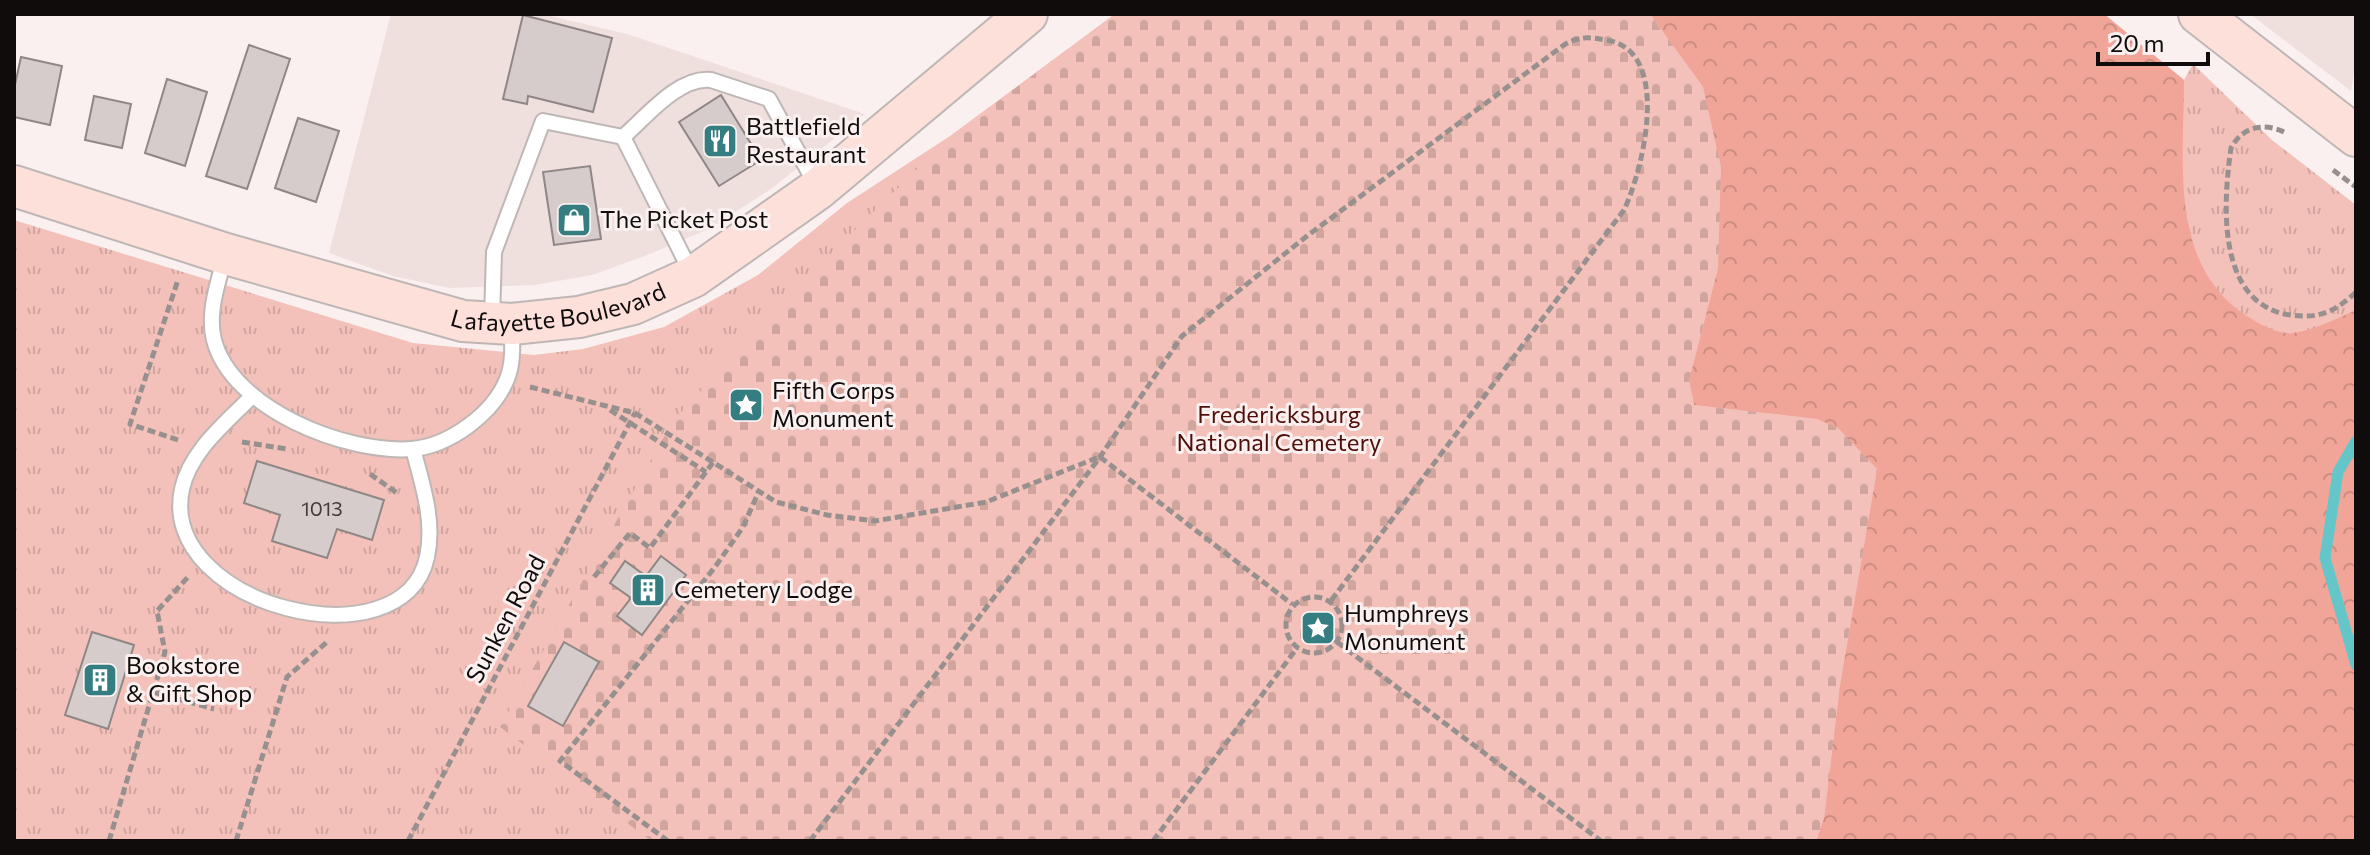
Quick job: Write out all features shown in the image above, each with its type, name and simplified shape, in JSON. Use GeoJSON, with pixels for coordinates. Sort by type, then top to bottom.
{"type":"FeatureCollection","features":[{"type":"Feature","properties":{"kind":"main road","name":"Lafayette Boulevard"},"geometry":{"type":"LineString","coordinates":[[14,186],[226,254],[379,300],[463,321],[502,323],[579,317],[633,304],[693,277],[818,189],[1027,14]]}},
{"type":"Feature","properties":{"kind":"main road"},"geometry":{"type":"LineString","coordinates":[[2199,14],[2356,136]]}},
{"type":"Feature","properties":{"kind":"lane"},"geometry":{"type":"LineString","coordinates":[[623,137],[679,89],[702,79],[711,80],[769,99],[818,189]]}},
{"type":"Feature","properties":{"kind":"lane"},"geometry":{"type":"LineString","coordinates":[[226,254],[216,290],[212,319],[214,338],[228,367],[251,397],[285,418],[329,434],[375,447],[413,449],[449,436],[491,406],[507,380],[511,364],[502,323],[494,252],[543,121],[623,137]]}},
{"type":"Feature","properties":{"kind":"lane"},"geometry":{"type":"LineString","coordinates":[[623,137],[693,277]]}},
{"type":"Feature","properties":{"kind":"lane"},"geometry":{"type":"LineString","coordinates":[[251,397],[203,448],[188,470],[182,490],[181,513],[189,537],[205,561],[249,597],[302,611],[342,615],[375,610],[398,599],[416,580],[427,560],[429,514],[413,449]]}},
{"type":"Feature","properties":{"kind":"path"},"geometry":{"type":"LineString","coordinates":[[810,841],[1100,457],[1164,361],[1205,315],[1564,45],[1578,37],[1616,41],[1631,52],[1643,68],[1647,88],[1647,119],[1632,193],[1624,210],[1330,602]]}},
{"type":"Feature","properties":{"kind":"path"},"geometry":{"type":"LineString","coordinates":[[2286,133],[2272,126],[2258,127],[2237,137],[2231,148],[2229,243],[2238,276],[2256,301],[2284,314],[2308,317],[2330,314],[2356,292]]}},
{"type":"Feature","properties":{"kind":"path"},"geometry":{"type":"LineString","coordinates":[[2321,160],[2356,187]]}},
{"type":"Feature","properties":{"kind":"path"},"geometry":{"type":"LineString","coordinates":[[179,279],[130,424],[190,444]]}},
{"type":"Feature","properties":{"kind":"path"},"geometry":{"type":"LineString","coordinates":[[526,386],[635,413],[776,502],[827,515],[875,521],[986,502],[1100,457]]}},
{"type":"Feature","properties":{"kind":"path"},"geometry":{"type":"LineString","coordinates":[[606,408],[706,472]]}},
{"type":"Feature","properties":{"kind":"path","name":"Sunken Road"},"geometry":{"type":"LineString","coordinates":[[408,841],[635,413]]}},
{"type":"Feature","properties":{"kind":"path"},"geometry":{"type":"LineString","coordinates":[[229,446],[254,441],[299,452]]}},
{"type":"Feature","properties":{"kind":"path"},"geometry":{"type":"LineString","coordinates":[[1100,457],[1292,604]]}},
{"type":"Feature","properties":{"kind":"path"},"geometry":{"type":"LineString","coordinates":[[594,577],[630,533],[650,548],[714,461]]}},
{"type":"Feature","properties":{"kind":"path"},"geometry":{"type":"LineString","coordinates":[[367,473],[391,486],[404,503]]}},
{"type":"Feature","properties":{"kind":"path"},"geometry":{"type":"LineString","coordinates":[[668,841],[560,761],[715,567],[748,518],[759,491]]}},
{"type":"Feature","properties":{"kind":"path"},"geometry":{"type":"LineString","coordinates":[[109,841],[165,652],[157,611],[205,561]]}},
{"type":"Feature","properties":{"kind":"path"},"geometry":{"type":"LineString","coordinates":[[1313,596],[1330,602],[1337,608],[1342,625],[1337,642],[1322,652],[1297,648],[1291,642],[1286,625],[1292,604],[1313,596]]}},
{"type":"Feature","properties":{"kind":"path"},"geometry":{"type":"LineString","coordinates":[[236,841],[287,677],[341,628],[342,615]]}},
{"type":"Feature","properties":{"kind":"path"},"geometry":{"type":"LineString","coordinates":[[1337,642],[1601,841]]}},
{"type":"Feature","properties":{"kind":"path"},"geometry":{"type":"LineString","coordinates":[[1153,841],[1297,648]]}},
{"type":"Feature","properties":{"kind":"path"},"geometry":{"type":"LineString","coordinates":[[153,692],[214,709]]}},
{"type":"Feature","properties":{"kind":"shaded area"},"geometry":{"type":"Polygon","coordinates":[[[391,14],[542,14],[627,34],[865,114],[771,189],[709,229],[645,256],[592,275],[535,285],[449,288],[393,276],[329,253],[391,14]]]}},
{"type":"Feature","properties":{"kind":"shaded area"},"geometry":{"type":"Polygon","coordinates":[[[2250,14],[2356,14],[2356,62],[2351,91],[2250,14]]]}},
{"type":"Feature","properties":{"kind":"green space"},"geometry":{"type":"Polygon","coordinates":[[[1115,14],[2104,14],[2184,80],[2193,64],[2272,140],[2356,205],[2356,841],[14,841],[14,220],[413,343],[534,355],[583,349],[664,327],[758,275],[847,203],[950,136],[1115,14]]]}},
{"type":"Feature","properties":{"kind":"green space","name":"Fredericksburg National Cemetery"},"geometry":{"type":"Polygon","coordinates":[[[1115,14],[1650,14],[1703,87],[1721,167],[1718,268],[1689,380],[1694,405],[1817,419],[1838,428],[1877,469],[1840,685],[1824,818],[1816,841],[651,841],[500,727],[673,421],[801,283],[950,137],[1115,14]]]}},
{"type":"Feature","properties":{"kind":"green space"},"geometry":{"type":"Polygon","coordinates":[[[1650,14],[2104,14],[2184,80],[2183,177],[2186,210],[2192,241],[2204,269],[2222,295],[2257,322],[2287,333],[2317,327],[2356,310],[2356,841],[1816,841],[1824,818],[1840,685],[1877,469],[1817,419],[1694,405],[1689,380],[1718,268],[1703,87],[1650,14]]]}},
{"type":"Feature","properties":{"kind":"building"},"geometry":{"type":"Polygon","coordinates":[[[523,15],[612,38],[593,112],[528,96],[527,104],[503,99],[523,15]]]}},
{"type":"Feature","properties":{"kind":"building"},"geometry":{"type":"Polygon","coordinates":[[[249,45],[290,59],[247,189],[206,176],[249,45]]]}},
{"type":"Feature","properties":{"kind":"building"},"geometry":{"type":"Polygon","coordinates":[[[21,57],[62,66],[50,125],[14,117],[14,89],[21,57]]]}},
{"type":"Feature","properties":{"kind":"building"},"geometry":{"type":"Polygon","coordinates":[[[167,79],[207,92],[185,166],[145,153],[167,79]]]}},
{"type":"Feature","properties":{"kind":"building","name":"Battlefield Restaurant"},"geometry":{"type":"Polygon","coordinates":[[[721,95],[761,160],[719,186],[679,122],[721,95]]]}},
{"type":"Feature","properties":{"kind":"building"},"geometry":{"type":"Polygon","coordinates":[[[94,96],[131,104],[122,148],[85,140],[94,96]]]}},
{"type":"Feature","properties":{"kind":"building"},"geometry":{"type":"Polygon","coordinates":[[[298,118],[339,131],[316,202],[275,188],[298,118]]]}},
{"type":"Feature","properties":{"kind":"building","name":"The Picket Post"},"geometry":{"type":"Polygon","coordinates":[[[590,166],[601,239],[554,245],[543,172],[590,166]]]}},
{"type":"Feature","properties":{"kind":"building"},"geometry":{"type":"Polygon","coordinates":[[[257,461],[384,500],[372,540],[337,529],[327,558],[272,541],[280,515],[244,503],[257,461]]]}},
{"type":"Feature","properties":{"kind":"building","name":"Cemetery Lodge"},"geometry":{"type":"Polygon","coordinates":[[[661,556],[686,575],[642,635],[617,616],[631,598],[610,583],[625,561],[646,576],[661,556]]]}},
{"type":"Feature","properties":{"kind":"building","name":"Bookstore & Gift Shop"},"geometry":{"type":"Polygon","coordinates":[[[92,632],[134,645],[108,729],[65,715],[92,632]]]}},
{"type":"Feature","properties":{"kind":"building"},"geometry":{"type":"Polygon","coordinates":[[[564,642],[599,662],[563,726],[528,706],[564,642]]]}},
{"type":"Feature","properties":{"kind":"waterway"},"geometry":{"type":"LineString","coordinates":[[2356,441],[2338,472],[2325,558],[2356,665]]}},
{"type":"Feature","properties":{"kind":"place","name":"Battlefield Restaurant"},"geometry":{"type":"Point","coordinates":[720,141]}},
{"type":"Feature","properties":{"kind":"place","name":"The Picket Post"},"geometry":{"type":"Point","coordinates":[574,220]}},
{"type":"Feature","properties":{"kind":"place","name":"Fifth Corps Monument"},"geometry":{"type":"Point","coordinates":[746,405]}},
{"type":"Feature","properties":{"kind":"place","name":"Cemetery Lodge"},"geometry":{"type":"Point","coordinates":[648,590]}},
{"type":"Feature","properties":{"kind":"place","name":"Humphreys Monument"},"geometry":{"type":"Point","coordinates":[1318,628]}},
{"type":"Feature","properties":{"kind":"place","name":"Bookstore & Gift Shop"},"geometry":{"type":"Point","coordinates":[100,680]}}]}
